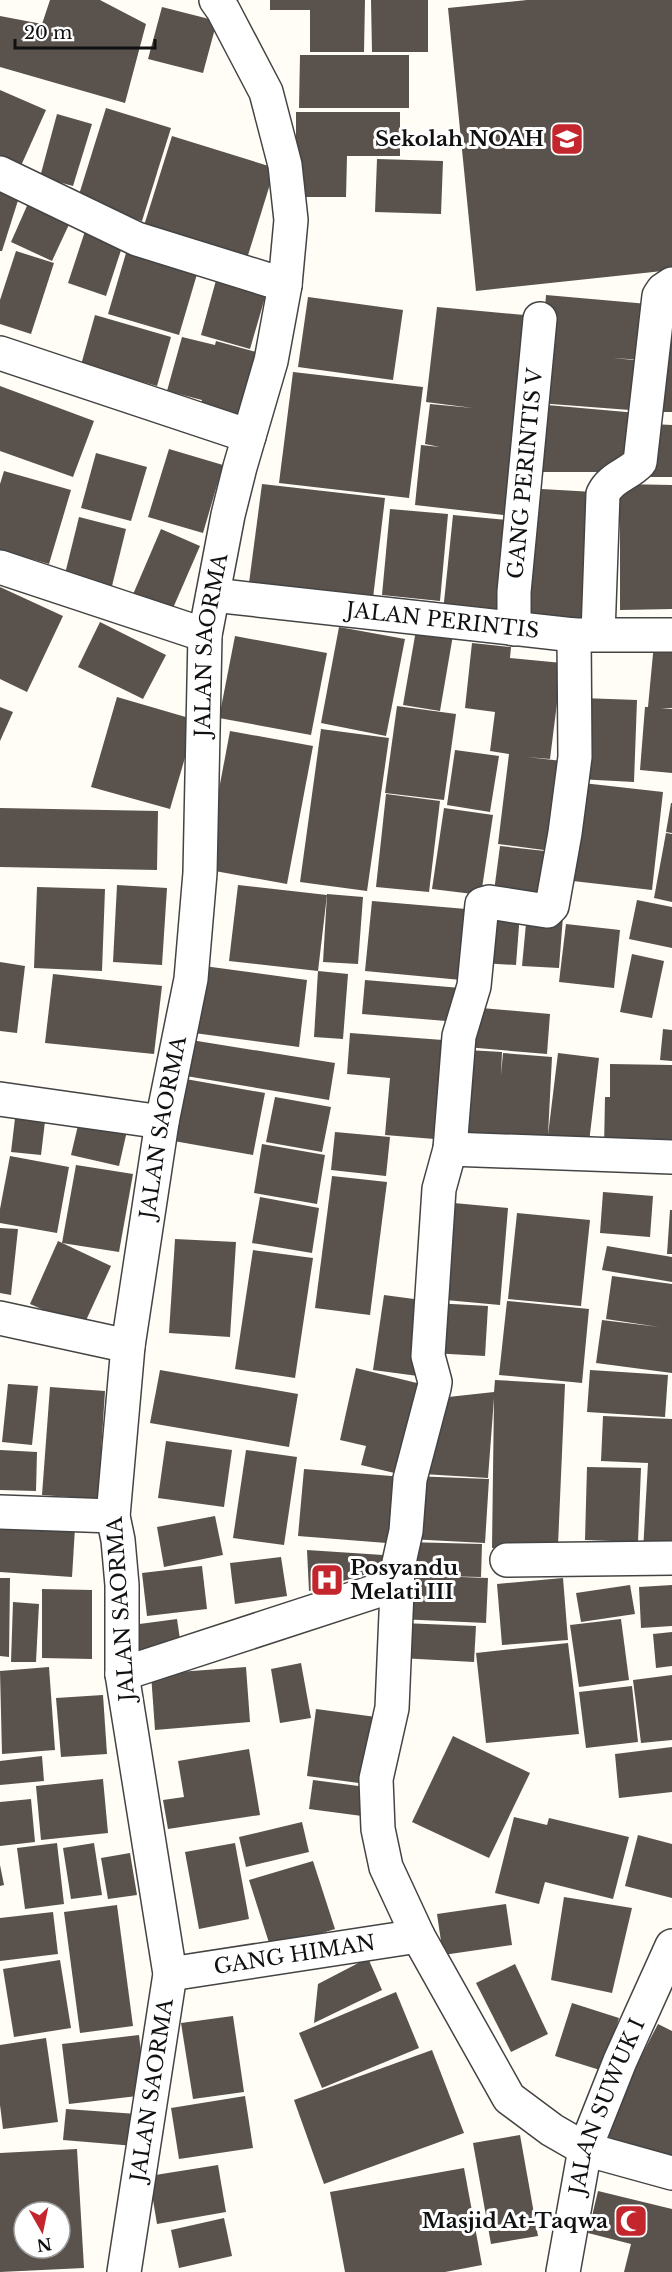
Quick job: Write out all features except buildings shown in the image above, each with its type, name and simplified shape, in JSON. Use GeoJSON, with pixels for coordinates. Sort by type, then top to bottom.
{"type":"FeatureCollection","features":[{"type":"Feature","properties":{"kind":"street","name":"JALAN SAORMA"},"geometry":{"type":"LineString","coordinates":[[124,2272],[170,1974],[122,1674],[122,1585],[118,1540],[113,1516],[128,1346],[162,1122],[191,979],[200,873],[205,635],[228,515],[271,362],[285,285],[291,220],[285,165],[266,92],[216,0]]}},
{"type":"Feature","properties":{"kind":"street"},"geometry":{"type":"LineString","coordinates":[[0,172],[137,239],[285,285]]}},
{"type":"Feature","properties":{"kind":"street"},"geometry":{"type":"LineString","coordinates":[[672,284],[663,290],[660,296],[640,462],[633,470],[615,478],[603,494],[586,635],[575,757],[552,906],[547,911],[489,902],[482,904],[474,987],[459,1036],[450,1149],[440,1189],[428,1356],[435,1382],[410,1479],[406,1531],[398,1567],[392,1708],[376,1779],[378,1828],[386,1867],[418,1936],[509,2098],[552,2130],[585,2149],[672,2173]]}},
{"type":"Feature","properties":{"kind":"street","name":"GANG PERINTIS V"},"geometry":{"type":"LineString","coordinates":[[514,629],[514,592],[540,319]]}},
{"type":"Feature","properties":{"kind":"street"},"geometry":{"type":"LineString","coordinates":[[0,353],[249,436]]}},
{"type":"Feature","properties":{"kind":"street"},"geometry":{"type":"LineString","coordinates":[[0,567],[205,635]]}},
{"type":"Feature","properties":{"kind":"street","name":"JALAN PERINTIS"},"geometry":{"type":"LineString","coordinates":[[213,595],[514,629],[586,635],[672,635]]}},
{"type":"Feature","properties":{"kind":"street"},"geometry":{"type":"LineString","coordinates":[[0,1099],[162,1122]]}},
{"type":"Feature","properties":{"kind":"street"},"geometry":{"type":"LineString","coordinates":[[450,1149],[672,1157]]}},
{"type":"Feature","properties":{"kind":"street"},"geometry":{"type":"LineString","coordinates":[[0,1318],[128,1346]]}},
{"type":"Feature","properties":{"kind":"street"},"geometry":{"type":"LineString","coordinates":[[0,1512],[113,1516]]}},
{"type":"Feature","properties":{"kind":"street"},"geometry":{"type":"LineString","coordinates":[[507,1560],[672,1558]]}},
{"type":"Feature","properties":{"kind":"street"},"geometry":{"type":"LineString","coordinates":[[122,1674],[398,1584]]}},
{"type":"Feature","properties":{"kind":"street","name":"GANG HIMAN"},"geometry":{"type":"LineString","coordinates":[[170,1974],[418,1936]]}},
{"type":"Feature","properties":{"kind":"street","name":"JALAN SUWUK I"},"geometry":{"type":"LineString","coordinates":[[563,2272],[585,2149],[620,2061],[672,1946]]}},
{"type":"Feature","properties":{"kind":"place","name":"Sekolah NOAH"},"geometry":{"type":"Point","coordinates":[567,139]}},
{"type":"Feature","properties":{"kind":"place","name":"Posyandu Melati III"},"geometry":{"type":"Point","coordinates":[327,1580]}},
{"type":"Feature","properties":{"kind":"place","name":"Masjid At-Taqwa"},"geometry":{"type":"Point","coordinates":[631,2221]}}]}
